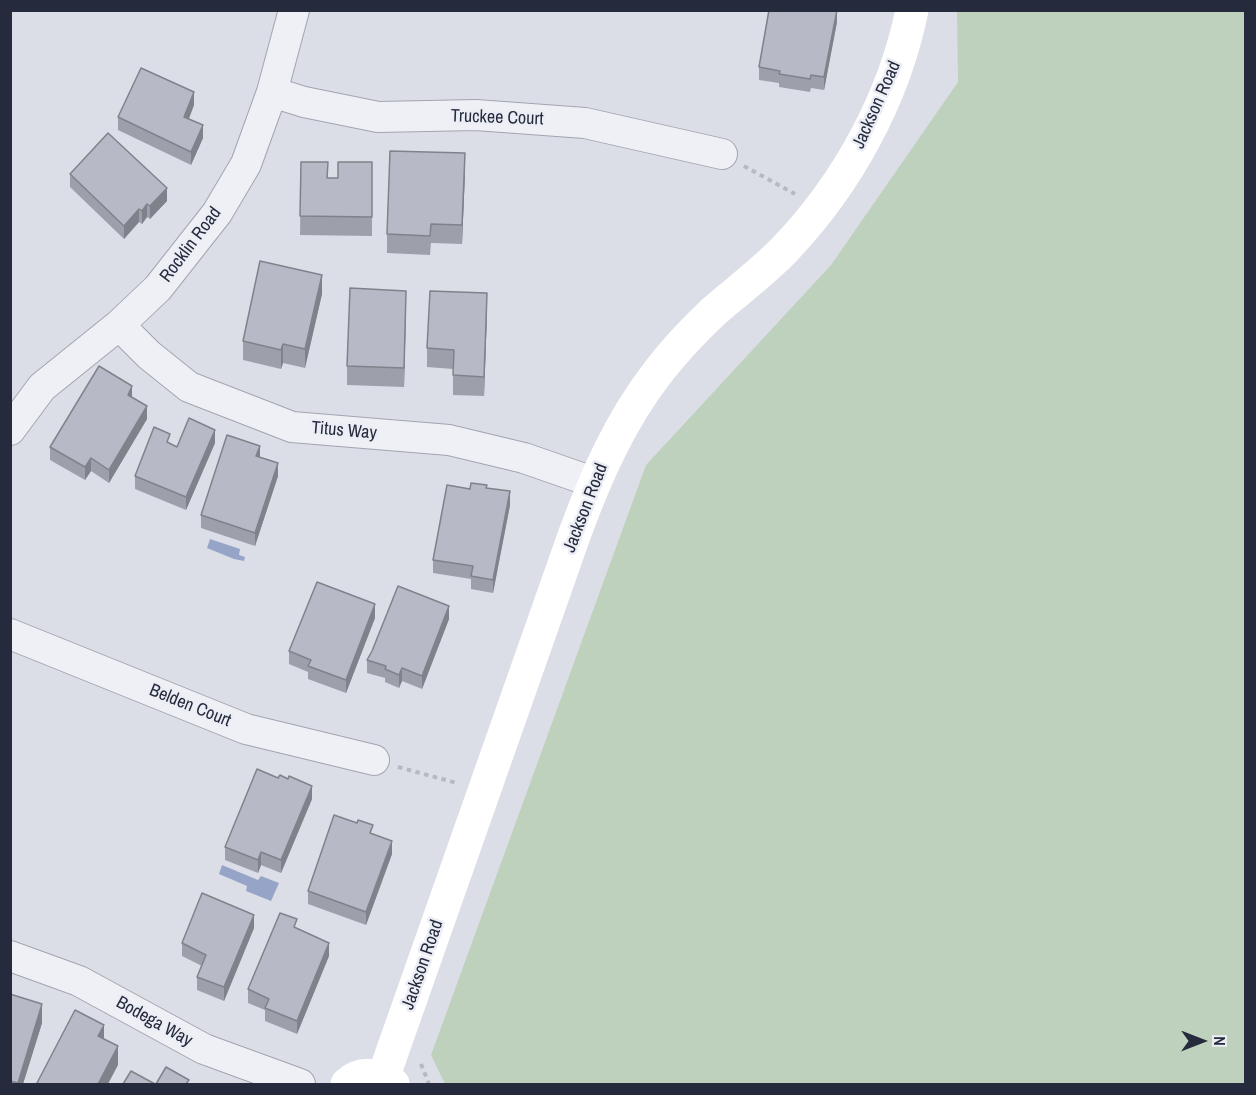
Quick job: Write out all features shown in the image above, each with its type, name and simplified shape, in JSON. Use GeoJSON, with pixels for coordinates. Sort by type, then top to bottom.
{"type":"FeatureCollection","features":[{"type":"Feature","properties":{"kind":"street","name":"Rocklin Road"},"geometry":{"type":"LineString","coordinates":[[10,430],[42,387],[119,325],[158,288],[217,213],[246,164],[272,92],[294,10]]}},
{"type":"Feature","properties":{"kind":"street","name":"Jackson Road"},"geometry":{"type":"LineString","coordinates":[[388,1081],[593,482],[627,418],[657,373],[684,341],[785,248],[831,193],[876,117],[898,58],[912,10]]}},
{"type":"Feature","properties":{"kind":"street","name":"Truckee Court"},"geometry":{"type":"LineString","coordinates":[[272,92],[304,102],[378,117],[476,115],[585,123],[722,154]]}},
{"type":"Feature","properties":{"kind":"street","name":"Titus Way"},"geometry":{"type":"LineString","coordinates":[[119,325],[149,355],[189,387],[291,427],[449,440],[524,458],[593,482]]}},
{"type":"Feature","properties":{"kind":"street","name":"Belden Court"},"geometry":{"type":"LineString","coordinates":[[10,634],[246,729],[374,760]]}},
{"type":"Feature","properties":{"kind":"street","name":"Bodega Way"},"geometry":{"type":"LineString","coordinates":[[10,956],[79,981],[204,1049],[300,1084]]}},
{"type":"Feature","properties":{"kind":"street"},"geometry":{"type":"LineString","coordinates":[[347,1084],[360,1076],[372,1075],[388,1081]]}},
{"type":"Feature","properties":{"kind":"path"},"geometry":{"type":"LineString","coordinates":[[722,154],[796,194]]}},
{"type":"Feature","properties":{"kind":"path"},"geometry":{"type":"LineString","coordinates":[[374,760],[458,783]]}},
{"type":"Feature","properties":{"kind":"path"},"geometry":{"type":"LineString","coordinates":[[423,1057],[420,1066],[429,1084]]}},
{"type":"Feature","properties":{"kind":"green space"},"geometry":{"type":"Polygon","coordinates":[[[957,11],[1245,11],[1245,1084],[445,1084],[431,1055],[646,465],[831,265],[958,82],[957,11]]]}},
{"type":"Feature","properties":{"kind":"water"},"geometry":{"type":"Polygon","coordinates":[[[210,539],[240,549],[239,555],[245,557],[244,561],[207,548],[210,539]]]}},
{"type":"Feature","properties":{"kind":"water"},"geometry":{"type":"Polygon","coordinates":[[[222,865],[258,880],[261,876],[279,883],[271,901],[246,891],[247,886],[219,874],[222,865]]]}},
{"type":"Feature","properties":{"kind":"building"},"geometry":{"type":"Polygon","coordinates":[[[769,10],[837,10],[824,77],[811,75],[810,79],[779,74],[780,71],[759,67],[769,10]]]}},
{"type":"Feature","properties":{"kind":"building"},"geometry":{"type":"Polygon","coordinates":[[[141,68],[194,92],[184,117],[203,125],[191,152],[118,117],[141,68]]]}},
{"type":"Feature","properties":{"kind":"building"},"geometry":{"type":"Polygon","coordinates":[[[108,133],[167,188],[150,206],[147,204],[142,211],[139,209],[124,226],[70,174],[108,133]]]}},
{"type":"Feature","properties":{"kind":"building"},"geometry":{"type":"Polygon","coordinates":[[[390,151],[465,153],[462,225],[431,224],[430,236],[387,234],[390,151]]]}},
{"type":"Feature","properties":{"kind":"building"},"geometry":{"type":"Polygon","coordinates":[[[301,162],[328,162],[327,178],[338,178],[338,162],[372,162],[372,217],[300,216],[301,162]]]}},
{"type":"Feature","properties":{"kind":"building"},"geometry":{"type":"Polygon","coordinates":[[[260,261],[322,275],[305,349],[283,344],[281,350],[243,341],[260,261]]]}},
{"type":"Feature","properties":{"kind":"building"},"geometry":{"type":"Polygon","coordinates":[[[350,288],[406,291],[404,368],[347,366],[350,288]]]}},
{"type":"Feature","properties":{"kind":"building"},"geometry":{"type":"Polygon","coordinates":[[[430,291],[487,293],[484,377],[453,375],[454,350],[427,348],[430,291]]]}},
{"type":"Feature","properties":{"kind":"building"},"geometry":{"type":"Polygon","coordinates":[[[99,366],[132,386],[128,395],[147,406],[109,470],[91,458],[85,467],[50,447],[99,366]]]}},
{"type":"Feature","properties":{"kind":"building"},"geometry":{"type":"Polygon","coordinates":[[[189,418],[215,430],[186,497],[135,476],[154,427],[170,434],[167,442],[177,447],[189,418]]]}},
{"type":"Feature","properties":{"kind":"building"},"geometry":{"type":"Polygon","coordinates":[[[227,435],[260,446],[256,456],[278,463],[255,533],[201,515],[227,435]]]}},
{"type":"Feature","properties":{"kind":"building"},"geometry":{"type":"Polygon","coordinates":[[[471,483],[487,485],[486,488],[510,491],[493,580],[471,576],[473,566],[433,560],[447,485],[470,489],[471,483]]]}},
{"type":"Feature","properties":{"kind":"building"},"geometry":{"type":"Polygon","coordinates":[[[317,582],[375,604],[346,680],[308,666],[311,660],[289,651],[317,582]]]}},
{"type":"Feature","properties":{"kind":"building"},"geometry":{"type":"Polygon","coordinates":[[[398,586],[449,606],[422,676],[402,668],[399,675],[385,669],[386,666],[367,660],[398,586]]]}},
{"type":"Feature","properties":{"kind":"building"},"geometry":{"type":"Polygon","coordinates":[[[257,769],[278,778],[280,775],[288,779],[289,776],[312,786],[281,860],[261,852],[258,860],[225,847],[257,769]]]}},
{"type":"Feature","properties":{"kind":"building"},"geometry":{"type":"Polygon","coordinates":[[[334,815],[357,823],[358,820],[373,825],[370,833],[392,841],[366,912],[308,891],[334,815]]]}},
{"type":"Feature","properties":{"kind":"building"},"geometry":{"type":"Polygon","coordinates":[[[202,893],[254,915],[224,987],[197,977],[206,955],[182,943],[202,893]]]}},
{"type":"Feature","properties":{"kind":"building"},"geometry":{"type":"Polygon","coordinates":[[[280,913],[297,919],[294,927],[329,943],[297,1021],[265,1008],[269,999],[248,989],[280,913]]]}},
{"type":"Feature","properties":{"kind":"building"},"geometry":{"type":"Polygon","coordinates":[[[10,994],[42,1004],[18,1083],[10,1081],[10,994]]]}},
{"type":"Feature","properties":{"kind":"building"},"geometry":{"type":"Polygon","coordinates":[[[75,1010],[104,1025],[98,1036],[118,1046],[98,1084],[37,1083],[75,1010]]]}},
{"type":"Feature","properties":{"kind":"building"},"geometry":{"type":"Polygon","coordinates":[[[166,1067],[189,1080],[186,1084],[156,1084],[166,1067]]]}},
{"type":"Feature","properties":{"kind":"building"},"geometry":{"type":"Polygon","coordinates":[[[131,1071],[155,1084],[123,1084],[131,1071]]]}}]}
